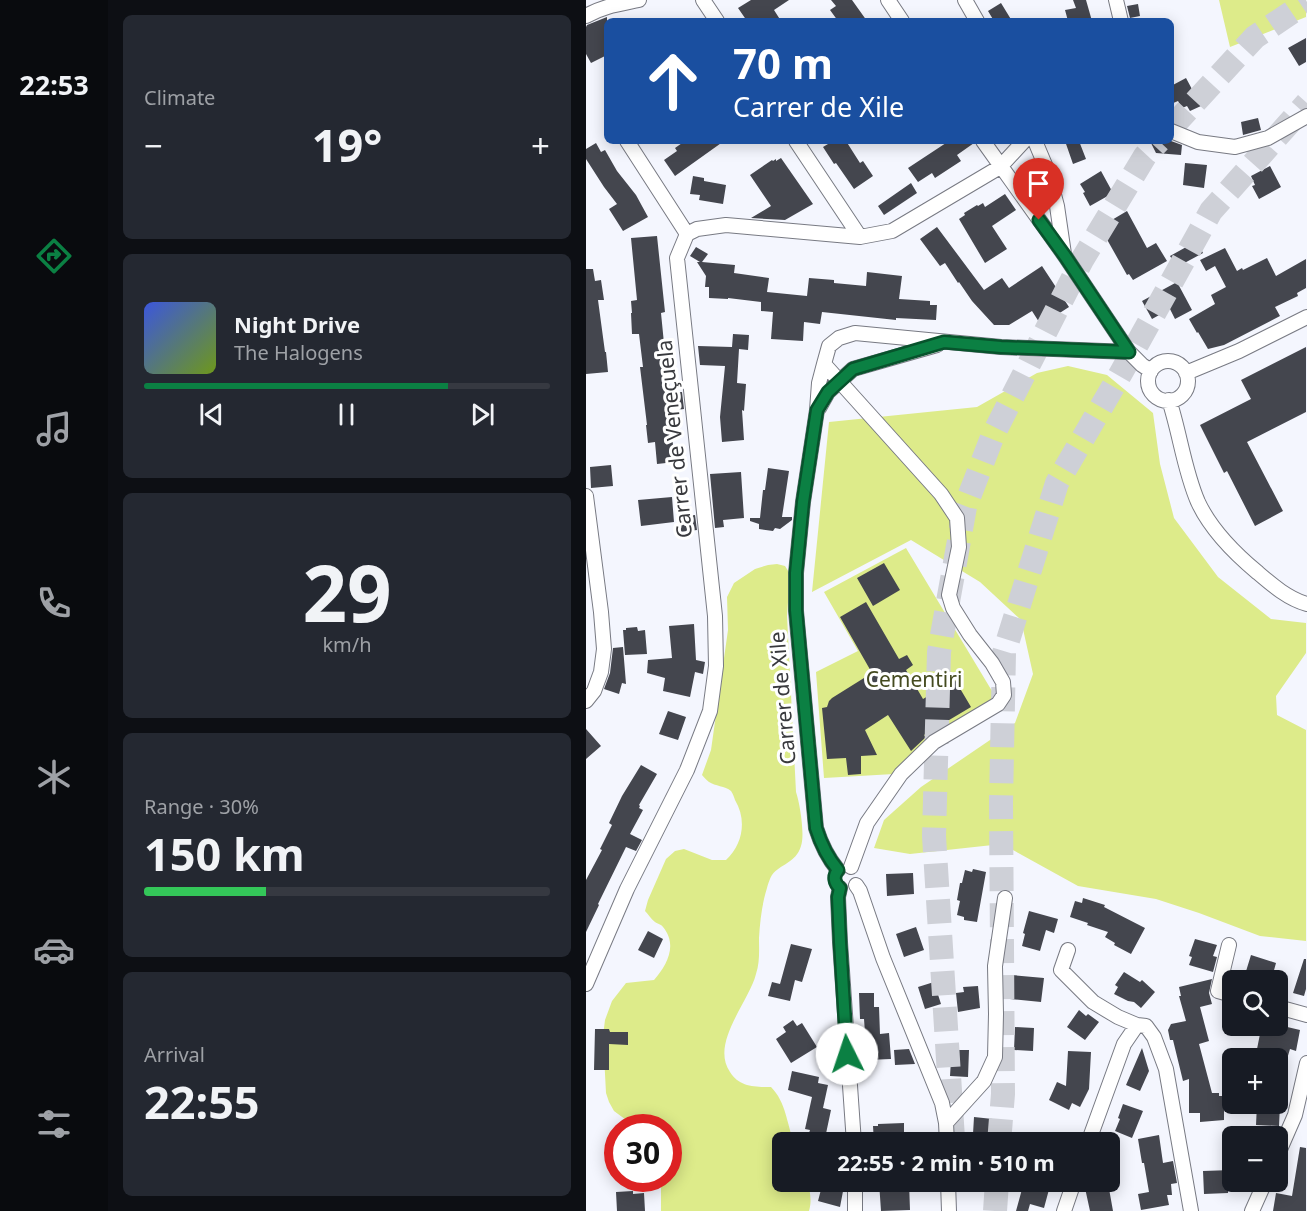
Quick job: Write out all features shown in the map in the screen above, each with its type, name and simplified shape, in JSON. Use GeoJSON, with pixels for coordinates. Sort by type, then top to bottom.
{"type":"FeatureCollection","features":[{"type":"Feature","properties":{"kind":"street"},"geometry":{"type":"LineString","coordinates":[[586,16],[598,9],[639,0]]}},
{"type":"Feature","properties":{"kind":"street"},"geometry":{"type":"LineString","coordinates":[[703,0],[715,18]]}},
{"type":"Feature","properties":{"kind":"street"},"geometry":{"type":"LineString","coordinates":[[888,0],[900,18]]}},
{"type":"Feature","properties":{"kind":"street"},"geometry":{"type":"LineString","coordinates":[[965,0],[975,18]]}},
{"type":"Feature","properties":{"kind":"street"},"geometry":{"type":"LineString","coordinates":[[1116,0],[1120,18]]}},
{"type":"Feature","properties":{"kind":"street"},"geometry":{"type":"LineString","coordinates":[[1174,132],[1198,142],[1235,147],[1268,138],[1306,116]]}},
{"type":"Feature","properties":{"kind":"street"},"geometry":{"type":"LineString","coordinates":[[629,144],[687,234],[697,229],[726,225],[860,237],[892,231],[1000,167],[1021,144]]}},
{"type":"Feature","properties":{"kind":"street"},"geometry":{"type":"LineString","coordinates":[[798,144],[860,237]]}},
{"type":"Feature","properties":{"kind":"street"},"geometry":{"type":"LineString","coordinates":[[985,144],[1065,256],[1129,352],[1142,365],[1151,370]]}},
{"type":"Feature","properties":{"kind":"street"},"geometry":{"type":"LineString","coordinates":[[1036,144],[1048,172],[1057,206],[1065,256]]}},
{"type":"Feature","properties":{"kind":"street","name":"Carrer de Veneçuela"},"geometry":{"type":"LineString","coordinates":[[586,984],[627,889],[687,770],[710,711],[716,666],[715,616],[677,258],[687,234]]}},
{"type":"Feature","properties":{"kind":"street"},"geometry":{"type":"LineString","coordinates":[[1186,374],[1239,351],[1306,317]]}},
{"type":"Feature","properties":{"kind":"street","name":"Carrer de Xile"},"geometry":{"type":"LineString","coordinates":[[844,869],[829,860],[821,846],[816,828],[796,610],[796,573],[803,502],[819,383],[829,346],[839,338],[855,333],[1001,347],[1129,352]]}},
{"type":"Feature","properties":{"kind":"street","name":"Carrer de Xile"},"geometry":{"type":"LineString","coordinates":[[817,410],[828,392],[853,369],[944,342]]}},
{"type":"Feature","properties":{"kind":"street"},"geometry":{"type":"LineString","coordinates":[[1170,361],[1180,365],[1186,374],[1187,381],[1180,396],[1170,400],[1159,398],[1151,391],[1148,381],[1151,370],[1159,363],[1170,361]]}},
{"type":"Feature","properties":{"kind":"street"},"geometry":{"type":"LineString","coordinates":[[824,364],[941,494],[957,518],[959,547],[949,595],[953,608],[1003,682],[1004,695],[998,704],[934,742],[901,774],[867,823],[844,869]]}},
{"type":"Feature","properties":{"kind":"street"},"geometry":{"type":"LineString","coordinates":[[1170,400],[1193,491],[1206,517],[1233,551],[1286,594],[1306,604]]}},
{"type":"Feature","properties":{"kind":"street"},"geometry":{"type":"LineString","coordinates":[[586,496],[604,649],[601,672],[594,691],[586,700]]}},
{"type":"Feature","properties":{"kind":"street"},"geometry":{"type":"LineString","coordinates":[[844,869],[855,870],[858,875],[856,885],[848,890],[840,888],[834,879],[835,874],[844,869]]}},
{"type":"Feature","properties":{"kind":"street"},"geometry":{"type":"LineString","coordinates":[[856,885],[942,1103],[946,1132]]}},
{"type":"Feature","properties":{"kind":"street"},"geometry":{"type":"LineString","coordinates":[[840,888],[838,897],[840,942],[852,1132]]}},
{"type":"Feature","properties":{"kind":"street"},"geometry":{"type":"LineString","coordinates":[[946,1123],[984,1081],[995,1058],[995,966],[1005,898]]}},
{"type":"Feature","properties":{"kind":"street"},"geometry":{"type":"LineString","coordinates":[[1223,970],[1229,945]]}},
{"type":"Feature","properties":{"kind":"street"},"geometry":{"type":"LineString","coordinates":[[1068,950],[1061,970],[1093,1002],[1118,1017],[1146,1026],[1154,1037],[1166,1069],[1191,1211]]}},
{"type":"Feature","properties":{"kind":"street"},"geometry":{"type":"LineString","coordinates":[[1222,975],[1218,992],[1222,993]]}},
{"type":"Feature","properties":{"kind":"street"},"geometry":{"type":"LineString","coordinates":[[1288,1010],[1306,1015]]}},
{"type":"Feature","properties":{"kind":"street"},"geometry":{"type":"LineString","coordinates":[[1092,1132],[1124,1044],[1137,1024]]}},
{"type":"Feature","properties":{"kind":"street"},"geometry":{"type":"LineString","coordinates":[[1288,1131],[1295,1115],[1306,1063]]}},
{"type":"Feature","properties":{"kind":"street"},"geometry":{"type":"LineString","coordinates":[[855,1192],[855,1211]]}},
{"type":"Feature","properties":{"kind":"street"},"geometry":{"type":"LineString","coordinates":[[948,1192],[949,1211]]}},
{"type":"Feature","properties":{"kind":"street"},"geometry":{"type":"LineString","coordinates":[[1064,1211],[1071,1192]]}},
{"type":"Feature","properties":{"kind":"street"},"geometry":{"type":"LineString","coordinates":[[1252,1211],[1261,1192]]}},
{"type":"Feature","properties":{"kind":"green space"},"geometry":{"type":"Polygon","coordinates":[[[1219,0],[1306,0],[1306,17],[1230,47],[1219,0]]]}},
{"type":"Feature","properties":{"kind":"green space"},"geometry":{"type":"Polygon","coordinates":[[[1068,366],[1107,375],[1153,413],[1160,464],[1174,518],[1218,577],[1271,619],[1306,623],[1306,653],[1276,696],[1277,715],[1306,730],[1306,941],[1260,936],[1156,899],[1078,886],[1002,844],[910,854],[874,848],[884,820],[921,787],[1015,723],[1033,674],[1021,620],[980,582],[911,540],[812,592],[829,422],[977,407],[1037,373],[1068,366]]]}},
{"type":"Feature","properties":{"kind":"green space","name":"Cementiri"},"geometry":{"type":"Polygon","coordinates":[[[906,548],[998,701],[894,774],[824,778],[816,672],[858,651],[824,592],[906,548]]]}},
{"type":"Feature","properties":{"kind":"green space"},"geometry":{"type":"Polygon","coordinates":[[[768,565],[785,566],[790,574],[787,616],[796,792],[802,819],[802,841],[799,852],[792,860],[775,871],[768,883],[761,919],[757,970],[728,1036],[725,1061],[730,1072],[738,1081],[753,1086],[771,1087],[780,1099],[791,1132],[772,1132],[772,1192],[809,1192],[810,1207],[809,1211],[661,1211],[661,1192],[682,1192],[682,1114],[618,1114],[614,1111],[606,1093],[603,1036],[605,1020],[612,1001],[626,983],[654,980],[667,961],[670,941],[667,934],[662,926],[645,911],[666,859],[675,851],[684,849],[712,860],[726,860],[732,854],[739,839],[741,816],[732,792],[709,782],[702,775],[711,750],[728,630],[727,597],[734,583],[755,569],[768,565]]]}},
{"type":"Feature","properties":{"kind":"building"},"geometry":{"type":"Polygon","coordinates":[[[751,0],[789,0],[774,10],[779,18],[745,18],[738,8],[751,0]]]}},
{"type":"Feature","properties":{"kind":"building"},"geometry":{"type":"Polygon","coordinates":[[[831,0],[852,0],[865,18],[836,18],[830,10],[836,6],[831,0]]]}},
{"type":"Feature","properties":{"kind":"building"},"geometry":{"type":"Polygon","coordinates":[[[1073,0],[1086,0],[1091,18],[1067,18],[1065,10],[1076,8],[1073,0]]]}},
{"type":"Feature","properties":{"kind":"building"},"geometry":{"type":"Polygon","coordinates":[[[1001,3],[1010,18],[992,18],[988,11],[1001,3]]]}},
{"type":"Feature","properties":{"kind":"building"},"geometry":{"type":"Polygon","coordinates":[[[1138,4],[1140,16],[1130,18],[1127,6],[1138,4]]]}},
{"type":"Feature","properties":{"kind":"building"},"geometry":{"type":"Polygon","coordinates":[[[604,18],[604,56],[591,63],[586,54],[587,25],[604,18]]]}},
{"type":"Feature","properties":{"kind":"building"},"geometry":{"type":"Polygon","coordinates":[[[1306,38],[1306,62],[1299,66],[1288,48],[1306,38]]]}},
{"type":"Feature","properties":{"kind":"building"},"geometry":{"type":"Polygon","coordinates":[[[1186,78],[1201,106],[1190,111],[1187,106],[1182,108],[1178,101],[1174,103],[1174,84],[1186,78]]]}},
{"type":"Feature","properties":{"kind":"building"},"geometry":{"type":"Polygon","coordinates":[[[1258,118],[1261,130],[1243,135],[1241,122],[1258,118]]]}},
{"type":"Feature","properties":{"kind":"building"},"geometry":{"type":"Polygon","coordinates":[[[1174,142],[1182,145],[1181,155],[1156,153],[1152,144],[1174,144],[1174,142]]]}},
{"type":"Feature","properties":{"kind":"building"},"geometry":{"type":"Polygon","coordinates":[[[596,143],[601,152],[605,150],[648,217],[623,231],[609,209],[617,204],[586,159],[586,149],[596,143]]]}},
{"type":"Feature","properties":{"kind":"building"},"geometry":{"type":"Polygon","coordinates":[[[681,144],[720,144],[675,176],[664,160],[677,151],[675,148],[681,144]]]}},
{"type":"Feature","properties":{"kind":"building"},"geometry":{"type":"Polygon","coordinates":[[[828,144],[848,144],[860,163],[863,161],[873,176],[854,189],[823,147],[828,144]]]}},
{"type":"Feature","properties":{"kind":"building"},"geometry":{"type":"Polygon","coordinates":[[[944,144],[973,144],[957,155],[961,161],[935,178],[932,173],[918,182],[908,168],[944,144]]]}},
{"type":"Feature","properties":{"kind":"building"},"geometry":{"type":"Polygon","coordinates":[[[1066,144],[1080,144],[1086,159],[1073,164],[1066,144]]]}},
{"type":"Feature","properties":{"kind":"building"},"geometry":{"type":"Polygon","coordinates":[[[781,158],[813,204],[785,220],[751,218],[771,206],[750,175],[772,160],[776,159],[776,161],[781,158]]]}},
{"type":"Feature","properties":{"kind":"building"},"geometry":{"type":"Polygon","coordinates":[[[1185,163],[1207,165],[1204,188],[1183,185],[1185,163]]]}},
{"type":"Feature","properties":{"kind":"building"},"geometry":{"type":"Polygon","coordinates":[[[1270,166],[1281,187],[1259,199],[1252,186],[1255,185],[1251,176],[1270,166]]]}},
{"type":"Feature","properties":{"kind":"building"},"geometry":{"type":"Polygon","coordinates":[[[1101,171],[1113,193],[1090,206],[1080,184],[1101,171]]]}},
{"type":"Feature","properties":{"kind":"building"},"geometry":{"type":"Polygon","coordinates":[[[693,176],[704,178],[704,181],[726,185],[723,204],[699,200],[700,195],[690,194],[693,176]]]}},
{"type":"Feature","properties":{"kind":"building"},"geometry":{"type":"Polygon","coordinates":[[[911,183],[917,193],[884,215],[878,206],[911,183]]]}},
{"type":"Feature","properties":{"kind":"building"},"geometry":{"type":"Polygon","coordinates":[[[1005,194],[1016,210],[992,226],[1007,249],[985,263],[959,219],[977,205],[983,203],[985,207],[1005,194]]]}},
{"type":"Feature","properties":{"kind":"building"},"geometry":{"type":"Polygon","coordinates":[[[1127,211],[1147,248],[1156,243],[1167,261],[1133,280],[1129,274],[1127,275],[1100,227],[1127,211]]]}},
{"type":"Feature","properties":{"kind":"building"},"geometry":{"type":"Polygon","coordinates":[[[937,227],[984,290],[1002,278],[1009,288],[1042,266],[1069,307],[1055,316],[1052,313],[1039,322],[1032,311],[1009,325],[994,325],[972,301],[945,263],[940,266],[920,239],[937,227]]]}},
{"type":"Feature","properties":{"kind":"building"},"geometry":{"type":"Polygon","coordinates":[[[657,236],[665,312],[661,313],[668,384],[671,393],[682,392],[684,409],[669,411],[675,462],[657,464],[655,442],[648,443],[639,334],[632,334],[631,301],[637,300],[631,238],[657,236]]]}},
{"type":"Feature","properties":{"kind":"building"},"geometry":{"type":"Polygon","coordinates":[[[1197,241],[1203,253],[1177,267],[1170,256],[1197,241]]]}},
{"type":"Feature","properties":{"kind":"building"},"geometry":{"type":"Polygon","coordinates":[[[696,247],[708,254],[702,262],[735,265],[734,273],[769,278],[767,292],[807,296],[809,278],[866,286],[867,272],[902,276],[899,299],[930,301],[930,305],[937,305],[936,320],[896,318],[896,320],[822,312],[820,324],[804,322],[803,341],[771,339],[773,312],[761,311],[761,302],[709,298],[709,287],[705,287],[706,276],[697,262],[700,262],[690,256],[696,247]]]}},
{"type":"Feature","properties":{"kind":"building"},"geometry":{"type":"Polygon","coordinates":[[[1225,248],[1237,271],[1267,258],[1276,276],[1306,259],[1306,288],[1297,293],[1298,296],[1275,307],[1280,316],[1224,345],[1208,349],[1189,319],[1215,304],[1211,295],[1226,287],[1215,266],[1206,271],[1200,260],[1225,248]]]}},
{"type":"Feature","properties":{"kind":"building"},"geometry":{"type":"Polygon","coordinates":[[[586,269],[593,269],[595,281],[601,280],[604,300],[598,300],[608,372],[586,374],[586,269]]]}},
{"type":"Feature","properties":{"kind":"building"},"geometry":{"type":"Polygon","coordinates":[[[1177,282],[1192,310],[1175,319],[1170,309],[1152,319],[1142,301],[1177,282]]]}},
{"type":"Feature","properties":{"kind":"building"},"geometry":{"type":"Polygon","coordinates":[[[733,334],[749,335],[748,350],[739,349],[737,383],[746,384],[744,411],[742,410],[744,440],[722,442],[720,417],[725,366],[700,365],[698,346],[732,347],[733,334]]]}},
{"type":"Feature","properties":{"kind":"building"},"geometry":{"type":"Polygon","coordinates":[[[1306,347],[1306,412],[1247,442],[1283,511],[1255,526],[1227,471],[1224,473],[1200,425],[1251,399],[1241,380],[1306,347]]]}},
{"type":"Feature","properties":{"kind":"building"},"geometry":{"type":"Polygon","coordinates":[[[611,465],[613,486],[591,488],[590,467],[611,465]]]}},
{"type":"Feature","properties":{"kind":"building"},"geometry":{"type":"Polygon","coordinates":[[[768,468],[789,471],[782,517],[792,517],[792,520],[773,531],[759,529],[759,524],[750,521],[750,518],[760,518],[768,468]]]}},
{"type":"Feature","properties":{"kind":"building"},"geometry":{"type":"Polygon","coordinates":[[[741,472],[744,518],[723,520],[724,527],[715,528],[710,474],[741,472]]]}},
{"type":"Feature","properties":{"kind":"building"},"geometry":{"type":"Polygon","coordinates":[[[672,497],[674,522],[641,526],[638,500],[672,497]]]}},
{"type":"Feature","properties":{"kind":"building"},"geometry":{"type":"Polygon","coordinates":[[[695,515],[697,530],[681,532],[679,517],[695,515]]]}},
{"type":"Feature","properties":{"kind":"building"},"geometry":{"type":"Polygon","coordinates":[[[884,563],[900,590],[873,606],[857,578],[884,563]]]}},
{"type":"Feature","properties":{"kind":"building"},"geometry":{"type":"Polygon","coordinates":[[[866,602],[899,659],[907,655],[913,665],[906,670],[923,699],[955,680],[971,707],[924,735],[926,737],[911,751],[888,715],[865,730],[877,755],[861,756],[861,774],[848,775],[846,758],[827,759],[822,708],[827,707],[832,698],[872,673],[840,617],[866,602]]]}},
{"type":"Feature","properties":{"kind":"building"},"geometry":{"type":"Polygon","coordinates":[[[694,624],[696,660],[705,662],[703,674],[695,672],[690,697],[663,691],[665,678],[647,673],[648,660],[672,658],[669,626],[694,624]]]}},
{"type":"Feature","properties":{"kind":"building"},"geometry":{"type":"Polygon","coordinates":[[[637,627],[638,631],[645,630],[647,654],[625,655],[623,630],[637,627]]]}},
{"type":"Feature","properties":{"kind":"building"},"geometry":{"type":"Polygon","coordinates":[[[623,647],[626,684],[622,683],[619,694],[604,689],[610,673],[613,648],[623,647]]]}},
{"type":"Feature","properties":{"kind":"building"},"geometry":{"type":"Polygon","coordinates":[[[668,711],[686,717],[678,740],[659,734],[668,711]]]}},
{"type":"Feature","properties":{"kind":"building"},"geometry":{"type":"Polygon","coordinates":[[[586,729],[601,746],[586,759],[586,729]]]}},
{"type":"Feature","properties":{"kind":"building"},"geometry":{"type":"Polygon","coordinates":[[[641,765],[657,774],[639,805],[639,808],[643,810],[630,834],[642,840],[636,851],[626,847],[586,932],[586,880],[602,850],[600,849],[612,825],[609,823],[641,765]]]}},
{"type":"Feature","properties":{"kind":"building"},"geometry":{"type":"Polygon","coordinates":[[[973,869],[986,872],[977,922],[964,920],[964,917],[957,915],[960,883],[962,883],[965,870],[972,872],[973,869]]]}},
{"type":"Feature","properties":{"kind":"building"},"geometry":{"type":"Polygon","coordinates":[[[913,873],[914,894],[887,896],[886,874],[913,873]]]}},
{"type":"Feature","properties":{"kind":"building"},"geometry":{"type":"Polygon","coordinates":[[[1083,898],[1105,905],[1104,907],[1145,928],[1131,954],[1105,937],[1108,932],[1070,917],[1075,901],[1082,903],[1083,898]]]}},
{"type":"Feature","properties":{"kind":"building"},"geometry":{"type":"Polygon","coordinates":[[[1029,911],[1058,919],[1054,933],[1046,930],[1040,951],[1022,946],[1029,911]]]}},
{"type":"Feature","properties":{"kind":"building"},"geometry":{"type":"Polygon","coordinates":[[[916,927],[924,950],[904,957],[896,934],[916,927]]]}},
{"type":"Feature","properties":{"kind":"building"},"geometry":{"type":"Polygon","coordinates":[[[648,931],[663,939],[654,958],[638,950],[648,931]]]}},
{"type":"Feature","properties":{"kind":"building"},"geometry":{"type":"Polygon","coordinates":[[[1195,939],[1217,945],[1213,956],[1217,957],[1213,972],[1189,965],[1192,957],[1189,956],[1195,939]]]}},
{"type":"Feature","properties":{"kind":"building"},"geometry":{"type":"Polygon","coordinates":[[[791,944],[812,949],[802,982],[795,980],[790,1001],[768,996],[772,982],[780,984],[791,944]]]}},
{"type":"Feature","properties":{"kind":"building"},"geometry":{"type":"Polygon","coordinates":[[[1251,955],[1276,963],[1274,970],[1246,970],[1251,955]]]}},
{"type":"Feature","properties":{"kind":"building"},"geometry":{"type":"Polygon","coordinates":[[[1304,959],[1306,959],[1306,989],[1304,996],[1293,993],[1304,959]]]}},
{"type":"Feature","properties":{"kind":"building"},"geometry":{"type":"Polygon","coordinates":[[[1124,972],[1140,982],[1142,980],[1155,992],[1141,1008],[1134,1002],[1114,994],[1118,987],[1115,985],[1124,972]]]}},
{"type":"Feature","properties":{"kind":"building"},"geometry":{"type":"Polygon","coordinates":[[[1012,975],[1044,978],[1041,1002],[1010,999],[1012,975]]]}},
{"type":"Feature","properties":{"kind":"building"},"geometry":{"type":"Polygon","coordinates":[[[1212,979],[1209,993],[1212,1004],[1200,1007],[1209,1041],[1199,1044],[1212,1093],[1219,1093],[1219,1096],[1222,1096],[1224,1120],[1200,1122],[1200,1113],[1189,1113],[1189,1079],[1183,1081],[1173,1040],[1170,1040],[1168,1030],[1171,1024],[1186,1021],[1179,996],[1181,996],[1179,987],[1212,979]]]}},
{"type":"Feature","properties":{"kind":"building"},"geometry":{"type":"Polygon","coordinates":[[[934,982],[941,1004],[925,1009],[918,987],[934,982]]]}},
{"type":"Feature","properties":{"kind":"building"},"geometry":{"type":"Polygon","coordinates":[[[978,986],[980,1008],[958,1012],[956,993],[964,992],[963,987],[978,986]]]}},
{"type":"Feature","properties":{"kind":"building"},"geometry":{"type":"Polygon","coordinates":[[[859,993],[874,993],[874,1007],[879,1007],[880,1034],[889,1033],[891,1059],[867,1060],[864,1019],[860,1019],[859,993]]]}},
{"type":"Feature","properties":{"kind":"building"},"geometry":{"type":"Polygon","coordinates":[[[1079,1010],[1099,1022],[1085,1040],[1067,1027],[1079,1010]]]}},
{"type":"Feature","properties":{"kind":"building"},"geometry":{"type":"Polygon","coordinates":[[[793,1020],[797,1026],[802,1023],[817,1047],[791,1063],[776,1039],[786,1032],[783,1027],[793,1020]]]}},
{"type":"Feature","properties":{"kind":"building"},"geometry":{"type":"Polygon","coordinates":[[[1015,1027],[1034,1028],[1033,1051],[1014,1050],[1015,1027]]]}},
{"type":"Feature","properties":{"kind":"building"},"geometry":{"type":"Polygon","coordinates":[[[1288,1027],[1300,1030],[1296,1051],[1290,1049],[1288,1056],[1288,1048],[1257,1048],[1260,1036],[1288,1036],[1288,1027]]]}},
{"type":"Feature","properties":{"kind":"building"},"geometry":{"type":"Polygon","coordinates":[[[595,1029],[628,1032],[628,1045],[609,1044],[609,1070],[594,1070],[595,1029]]]}},
{"type":"Feature","properties":{"kind":"building"},"geometry":{"type":"Polygon","coordinates":[[[1142,1048],[1149,1071],[1140,1091],[1126,1085],[1142,1048]]]}},
{"type":"Feature","properties":{"kind":"building"},"geometry":{"type":"Polygon","coordinates":[[[909,1049],[915,1064],[895,1065],[894,1050],[909,1049]]]}},
{"type":"Feature","properties":{"kind":"building"},"geometry":{"type":"Polygon","coordinates":[[[955,1050],[969,1050],[968,1077],[950,1076],[951,1060],[954,1060],[955,1050]]]}},
{"type":"Feature","properties":{"kind":"building"},"geometry":{"type":"Polygon","coordinates":[[[1068,1051],[1091,1052],[1089,1089],[1080,1107],[1072,1103],[1069,1110],[1049,1100],[1057,1082],[1066,1086],[1068,1051]]]}},
{"type":"Feature","properties":{"kind":"building"},"geometry":{"type":"Polygon","coordinates":[[[792,1071],[819,1077],[818,1083],[828,1085],[823,1108],[831,1110],[826,1132],[809,1132],[810,1130],[805,1129],[812,1097],[788,1090],[792,1071]]]}},
{"type":"Feature","properties":{"kind":"building"},"geometry":{"type":"Polygon","coordinates":[[[1123,1104],[1143,1111],[1132,1138],[1115,1131],[1120,1119],[1118,1118],[1123,1104]]]}},
{"type":"Feature","properties":{"kind":"building"},"geometry":{"type":"Polygon","coordinates":[[[1257,1114],[1280,1114],[1279,1126],[1256,1125],[1257,1114]]]}},
{"type":"Feature","properties":{"kind":"building"},"geometry":{"type":"Polygon","coordinates":[[[974,1117],[1002,1120],[1000,1132],[973,1132],[974,1117]]]}},
{"type":"Feature","properties":{"kind":"building"},"geometry":{"type":"Polygon","coordinates":[[[904,1123],[904,1132],[873,1132],[873,1126],[878,1126],[878,1124],[904,1123]]]}},
{"type":"Feature","properties":{"kind":"building"},"geometry":{"type":"Polygon","coordinates":[[[1159,1135],[1163,1163],[1173,1161],[1177,1183],[1171,1184],[1172,1195],[1167,1195],[1169,1205],[1141,1210],[1138,1194],[1149,1192],[1138,1139],[1159,1135]]]}},
{"type":"Feature","properties":{"kind":"building"},"geometry":{"type":"Polygon","coordinates":[[[1300,1147],[1306,1148],[1306,1211],[1273,1211],[1276,1193],[1292,1196],[1300,1147]]]}},
{"type":"Feature","properties":{"kind":"building"},"geometry":{"type":"Polygon","coordinates":[[[1222,1170],[1222,1192],[1228,1193],[1204,1194],[1203,1171],[1222,1170]]]}},
{"type":"Feature","properties":{"kind":"building"},"geometry":{"type":"Polygon","coordinates":[[[616,1192],[644,1193],[645,1211],[617,1211],[616,1192]]]}},
{"type":"Feature","properties":{"kind":"building"},"geometry":{"type":"Polygon","coordinates":[[[820,1192],[843,1192],[840,1207],[818,1201],[820,1192]]]}},
{"type":"Feature","properties":{"kind":"building"},"geometry":{"type":"Polygon","coordinates":[[[880,1192],[909,1192],[910,1210],[881,1211],[880,1192]]]}},
{"type":"Feature","properties":{"kind":"building"},"geometry":{"type":"Polygon","coordinates":[[[1021,1192],[1048,1192],[1044,1208],[1030,1204],[1028,1211],[1016,1211],[1021,1192]]]}},
{"type":"Feature","properties":{"kind":"building"},"geometry":{"type":"Polygon","coordinates":[[[1086,1192],[1110,1192],[1113,1211],[1090,1211],[1086,1192]]]}},
{"type":"Feature","properties":{"kind":"tunnel"},"geometry":{"type":"LineString","coordinates":[[1174,125],[1255,37],[1307,2]]}},
{"type":"Feature","properties":{"kind":"tunnel"},"geometry":{"type":"LineString","coordinates":[[1000,1132],[1003,1094],[1001,802],[1004,653],[1057,483],[1211,211],[1307,103]]}},
{"type":"Feature","properties":{"kind":"tunnel"},"geometry":{"type":"LineString","coordinates":[[953,1132],[934,836],[939,652],[965,507],[993,435],[1082,260],[1145,156],[1156,144]]}},
{"type":"Feature","properties":{"kind":"tunnel"},"geometry":{"type":"LineString","coordinates":[[995,1211],[996,1192]]}},
{"type":"Feature","properties":{"kind":"route"},"geometry":{"type":"LineString","coordinates":[[847,1054],[838,897],[840,888],[834,879],[838,870],[821,846],[816,828],[796,610],[796,573],[803,502],[817,410],[828,392],[853,369],[944,342],[1001,347],[1129,352],[1039,220]]}}]}
